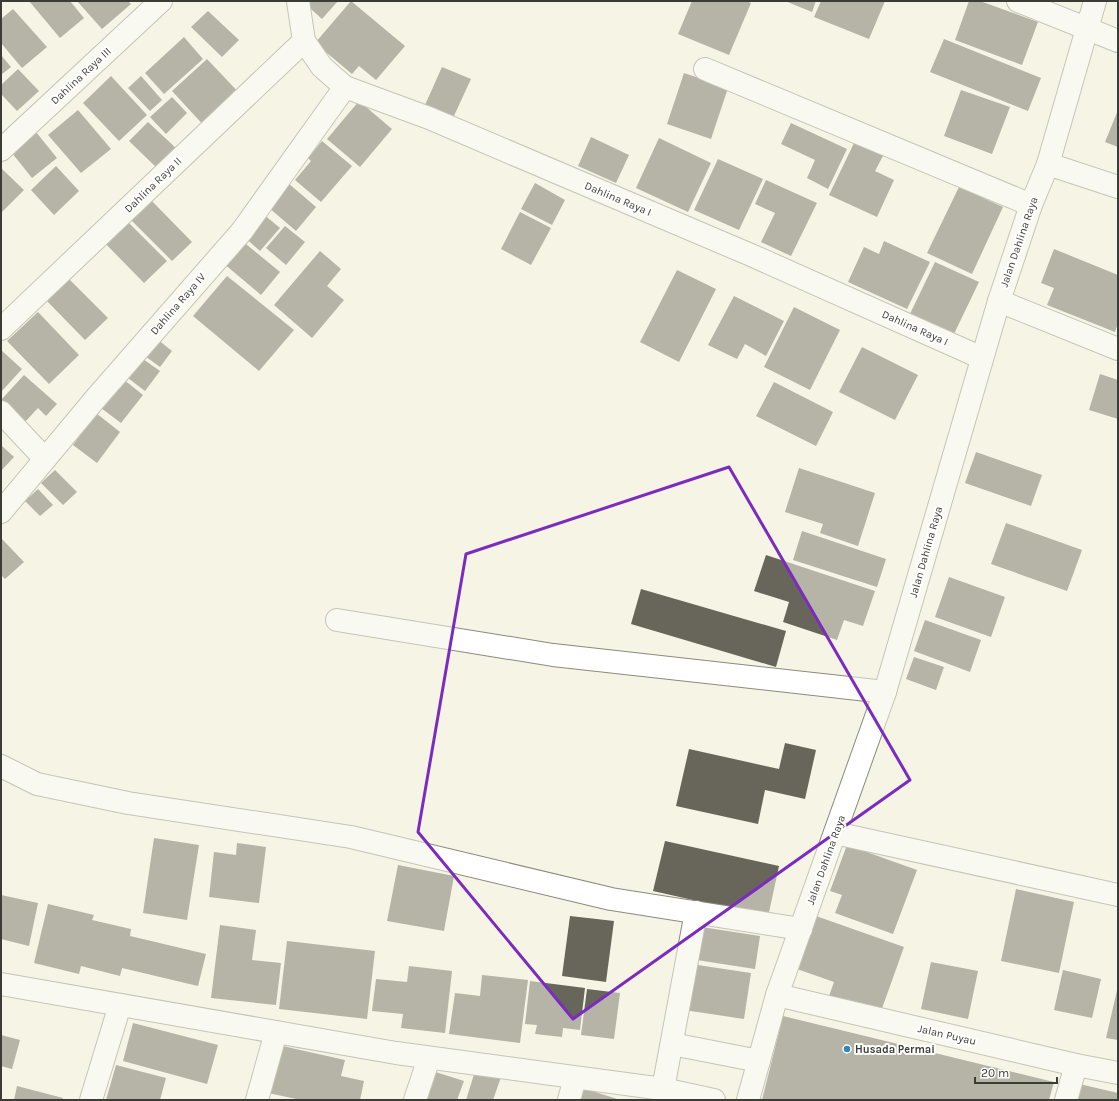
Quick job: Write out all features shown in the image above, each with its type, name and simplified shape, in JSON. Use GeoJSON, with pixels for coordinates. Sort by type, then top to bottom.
{"type":"FeatureCollection","features":[{"type":"Feature","properties":{"kind":"street","name":"Dahlina Raya III"},"geometry":{"type":"LineString","coordinates":[[1,150],[161,1]]}},
{"type":"Feature","properties":{"kind":"street","name":"Dahlina Raya I"},"geometry":{"type":"LineString","coordinates":[[298,1],[304,41],[322,67],[345,87],[429,118],[751,255],[982,358]]}},
{"type":"Feature","properties":{"kind":"street"},"geometry":{"type":"LineString","coordinates":[[1018,1],[1118,41]]}},
{"type":"Feature","properties":{"kind":"street","name":"Jalan Dahlina Raya"},"geometry":{"type":"LineString","coordinates":[[748,1100],[777,994],[885,692],[999,301],[1031,205],[1048,164],[1095,1]]}},
{"type":"Feature","properties":{"kind":"street","name":"Dahlina Raya II"},"geometry":{"type":"LineString","coordinates":[[1,329],[304,41]]}},
{"type":"Feature","properties":{"kind":"street"},"geometry":{"type":"LineString","coordinates":[[705,69],[1031,205]]}},
{"type":"Feature","properties":{"kind":"street","name":"Dahlina Raya IV"},"geometry":{"type":"LineString","coordinates":[[1,512],[96,398],[242,231],[345,87]]}},
{"type":"Feature","properties":{"kind":"street"},"geometry":{"type":"LineString","coordinates":[[1048,164],[1118,187]]}},
{"type":"Feature","properties":{"kind":"street"},"geometry":{"type":"LineString","coordinates":[[999,301],[1118,349]]}},
{"type":"Feature","properties":{"kind":"street"},"geometry":{"type":"LineString","coordinates":[[1,412],[45,459]]}},
{"type":"Feature","properties":{"kind":"street"},"geometry":{"type":"LineString","coordinates":[[337,620],[553,655],[885,692]]}},
{"type":"Feature","properties":{"kind":"street"},"geometry":{"type":"LineString","coordinates":[[1,766],[37,784],[113,800],[351,837],[611,899],[801,929]]}},
{"type":"Feature","properties":{"kind":"street"},"geometry":{"type":"LineString","coordinates":[[835,833],[1118,895]]}},
{"type":"Feature","properties":{"kind":"street"},"geometry":{"type":"LineString","coordinates":[[663,1089],[696,912]]}},
{"type":"Feature","properties":{"kind":"street"},"geometry":{"type":"LineString","coordinates":[[1,984],[429,1058],[663,1089],[714,1100]]}},
{"type":"Feature","properties":{"kind":"street","name":"Jalan Puyau"},"geometry":{"type":"LineString","coordinates":[[777,994],[1076,1065],[1118,1073]]}},
{"type":"Feature","properties":{"kind":"street"},"geometry":{"type":"LineString","coordinates":[[91,1100],[120,1005]]}},
{"type":"Feature","properties":{"kind":"street"},"geometry":{"type":"LineString","coordinates":[[257,1100],[276,1032]]}},
{"type":"Feature","properties":{"kind":"street"},"geometry":{"type":"LineString","coordinates":[[672,1044],[759,1061]]}},
{"type":"Feature","properties":{"kind":"street"},"geometry":{"type":"LineString","coordinates":[[415,1100],[429,1058]]}},
{"type":"Feature","properties":{"kind":"street"},"geometry":{"type":"LineString","coordinates":[[1066,1100],[1076,1065]]}},
{"type":"Feature","properties":{"kind":"street"},"geometry":{"type":"LineString","coordinates":[[569,1100],[575,1078]]}},
{"type":"Feature","properties":{"kind":"highlighted area"},"geometry":{"type":"Polygon","coordinates":[[[729,467],[910,780],[573,1019],[418,832],[466,554],[729,467]]]}},
{"type":"Feature","properties":{"kind":"building"},"geometry":{"type":"Polygon","coordinates":[[[29,1],[70,1],[84,18],[60,38],[29,1]]]}},
{"type":"Feature","properties":{"kind":"building"},"geometry":{"type":"Polygon","coordinates":[[[77,1],[128,1],[131,4],[102,29],[77,1]]]}},
{"type":"Feature","properties":{"kind":"building"},"geometry":{"type":"Polygon","coordinates":[[[302,1],[338,1],[322,19],[302,1]]]}},
{"type":"Feature","properties":{"kind":"building"},"geometry":{"type":"Polygon","coordinates":[[[351,1],[405,46],[376,80],[359,66],[352,74],[315,43],[351,1]]]}},
{"type":"Feature","properties":{"kind":"building"},"geometry":{"type":"Polygon","coordinates":[[[692,1],[747,1],[751,3],[729,55],[678,34],[692,1]]]}},
{"type":"Feature","properties":{"kind":"building"},"geometry":{"type":"Polygon","coordinates":[[[785,1],[816,1],[812,12],[785,1]]]}},
{"type":"Feature","properties":{"kind":"building"},"geometry":{"type":"Polygon","coordinates":[[[821,1],[885,1],[869,39],[814,17],[821,1]]]}},
{"type":"Feature","properties":{"kind":"building"},"geometry":{"type":"Polygon","coordinates":[[[969,1],[980,1],[1038,22],[1022,65],[955,40],[969,1]]]}},
{"type":"Feature","properties":{"kind":"building"},"geometry":{"type":"Polygon","coordinates":[[[13,9],[47,47],[22,68],[1,43],[1,19],[13,9]]]}},
{"type":"Feature","properties":{"kind":"building"},"geometry":{"type":"Polygon","coordinates":[[[208,11],[239,40],[222,57],[191,27],[208,11]]]}},
{"type":"Feature","properties":{"kind":"building"},"geometry":{"type":"Polygon","coordinates":[[[184,37],[203,59],[164,94],[145,73],[184,37]]]}},
{"type":"Feature","properties":{"kind":"building"},"geometry":{"type":"Polygon","coordinates":[[[944,39],[1041,78],[1028,111],[930,72],[944,39]]]}},
{"type":"Feature","properties":{"kind":"building"},"geometry":{"type":"Polygon","coordinates":[[[1,55],[11,67],[1,75],[1,55]]]}},
{"type":"Feature","properties":{"kind":"building"},"geometry":{"type":"Polygon","coordinates":[[[207,59],[243,97],[208,130],[172,91],[207,59]]]}},
{"type":"Feature","properties":{"kind":"building"},"geometry":{"type":"Polygon","coordinates":[[[442,67],[471,79],[453,118],[425,105],[442,67]]]}},
{"type":"Feature","properties":{"kind":"building"},"geometry":{"type":"Polygon","coordinates":[[[18,69],[39,91],[17,111],[1,94],[1,85],[18,69]]]}},
{"type":"Feature","properties":{"kind":"building"},"geometry":{"type":"Polygon","coordinates":[[[684,73],[728,88],[711,139],[667,124],[684,73]]]}},
{"type":"Feature","properties":{"kind":"building"},"geometry":{"type":"Polygon","coordinates":[[[111,76],[147,115],[119,141],[83,103],[111,76]]]}},
{"type":"Feature","properties":{"kind":"building"},"geometry":{"type":"Polygon","coordinates":[[[141,76],[162,100],[150,111],[128,88],[141,76]]]}},
{"type":"Feature","properties":{"kind":"building"},"geometry":{"type":"Polygon","coordinates":[[[961,90],[1010,107],[992,154],[944,136],[961,90]]]}},
{"type":"Feature","properties":{"kind":"building"},"geometry":{"type":"Polygon","coordinates":[[[172,97],[187,113],[166,134],[150,117],[172,97]]]}},
{"type":"Feature","properties":{"kind":"building"},"geometry":{"type":"Polygon","coordinates":[[[359,101],[392,129],[360,167],[327,139],[359,101]]]}},
{"type":"Feature","properties":{"kind":"building"},"geometry":{"type":"Polygon","coordinates":[[[78,110],[111,149],[81,173],[48,135],[78,110]]]}},
{"type":"Feature","properties":{"kind":"building"},"geometry":{"type":"Polygon","coordinates":[[[1118,110],[1118,147],[1105,142],[1118,110]]]}},
{"type":"Feature","properties":{"kind":"building"},"geometry":{"type":"Polygon","coordinates":[[[148,122],[178,150],[159,170],[129,141],[148,122]]]}},
{"type":"Feature","properties":{"kind":"building"},"geometry":{"type":"Polygon","coordinates":[[[791,123],[847,149],[828,189],[807,178],[815,160],[781,144],[791,123]]]}},
{"type":"Feature","properties":{"kind":"building"},"geometry":{"type":"Polygon","coordinates":[[[36,132],[57,158],[32,178],[12,153],[36,132]]]}},
{"type":"Feature","properties":{"kind":"building"},"geometry":{"type":"Polygon","coordinates":[[[591,137],[629,155],[616,183],[578,166],[591,137]]]}},
{"type":"Feature","properties":{"kind":"building"},"geometry":{"type":"Polygon","coordinates":[[[659,138],[711,163],[688,212],[636,188],[659,138]]]}},
{"type":"Feature","properties":{"kind":"building"},"geometry":{"type":"Polygon","coordinates":[[[322,141],[352,166],[321,202],[295,180],[311,161],[308,158],[322,141]]]}},
{"type":"Feature","properties":{"kind":"building"},"geometry":{"type":"Polygon","coordinates":[[[855,141],[884,154],[875,171],[894,180],[877,217],[829,195],[855,141]]]}},
{"type":"Feature","properties":{"kind":"building"},"geometry":{"type":"Polygon","coordinates":[[[718,159],[763,179],[739,230],[694,210],[718,159]]]}},
{"type":"Feature","properties":{"kind":"building"},"geometry":{"type":"Polygon","coordinates":[[[56,166],[79,191],[54,215],[31,190],[56,166]]]}},
{"type":"Feature","properties":{"kind":"building"},"geometry":{"type":"Polygon","coordinates":[[[1,168],[24,190],[1,213],[1,168]]]}},
{"type":"Feature","properties":{"kind":"building"},"geometry":{"type":"Polygon","coordinates":[[[766,180],[817,203],[791,256],[761,242],[775,213],[755,204],[766,180]]]}},
{"type":"Feature","properties":{"kind":"building"},"geometry":{"type":"Polygon","coordinates":[[[288,183],[316,207],[296,231],[268,207],[288,183]]]}},
{"type":"Feature","properties":{"kind":"building"},"geometry":{"type":"Polygon","coordinates":[[[535,183],[565,200],[552,225],[521,209],[535,183]]]}},
{"type":"Feature","properties":{"kind":"building"},"geometry":{"type":"Polygon","coordinates":[[[959,187],[1003,207],[972,274],[927,253],[959,187]]]}},
{"type":"Feature","properties":{"kind":"building"},"geometry":{"type":"Polygon","coordinates":[[[146,195],[192,242],[172,261],[126,215],[146,195]]]}},
{"type":"Feature","properties":{"kind":"building"},"geometry":{"type":"Polygon","coordinates":[[[520,212],[551,228],[531,265],[501,249],[520,212]]]}},
{"type":"Feature","properties":{"kind":"building"},"geometry":{"type":"Polygon","coordinates":[[[262,213],[280,228],[260,251],[243,236],[262,213]]]}},
{"type":"Feature","properties":{"kind":"building"},"geometry":{"type":"Polygon","coordinates":[[[122,216],[167,261],[144,283],[99,237],[122,216]]]}},
{"type":"Feature","properties":{"kind":"building"},"geometry":{"type":"Polygon","coordinates":[[[285,226],[305,242],[286,265],[266,248],[285,226]]]}},
{"type":"Feature","properties":{"kind":"building"},"geometry":{"type":"Polygon","coordinates":[[[241,240],[280,272],[261,295],[222,262],[241,240]]]}},
{"type":"Feature","properties":{"kind":"building"},"geometry":{"type":"Polygon","coordinates":[[[884,241],[930,262],[907,309],[848,282],[864,247],[879,254],[884,241]]]}},
{"type":"Feature","properties":{"kind":"building"},"geometry":{"type":"Polygon","coordinates":[[[1054,249],[1118,275],[1118,323],[1115,332],[1047,305],[1054,288],[1041,283],[1054,249]]]}},
{"type":"Feature","properties":{"kind":"building"},"geometry":{"type":"Polygon","coordinates":[[[320,251],[341,269],[327,286],[344,300],[312,338],[274,305],[320,251]]]}},
{"type":"Feature","properties":{"kind":"building"},"geometry":{"type":"Polygon","coordinates":[[[935,262],[979,282],[952,338],[908,318],[935,262]]]}},
{"type":"Feature","properties":{"kind":"building"},"geometry":{"type":"Polygon","coordinates":[[[677,270],[716,289],[679,362],[640,342],[677,270]]]}},
{"type":"Feature","properties":{"kind":"building"},"geometry":{"type":"Polygon","coordinates":[[[227,276],[294,330],[259,371],[193,316],[227,276]]]}},
{"type":"Feature","properties":{"kind":"building"},"geometry":{"type":"Polygon","coordinates":[[[68,278],[108,318],[85,340],[46,300],[68,278]]]}},
{"type":"Feature","properties":{"kind":"building"},"geometry":{"type":"Polygon","coordinates":[[[734,296],[784,321],[766,356],[745,344],[737,359],[708,345],[734,296]]]}},
{"type":"Feature","properties":{"kind":"building"},"geometry":{"type":"Polygon","coordinates":[[[794,307],[840,330],[810,390],[764,367],[794,307]]]}},
{"type":"Feature","properties":{"kind":"building"},"geometry":{"type":"Polygon","coordinates":[[[38,312],[79,355],[49,384],[7,341],[38,312]]]}},
{"type":"Feature","properties":{"kind":"building"},"geometry":{"type":"Polygon","coordinates":[[[157,339],[172,351],[160,367],[145,356],[157,339]]]}},
{"type":"Feature","properties":{"kind":"building"},"geometry":{"type":"Polygon","coordinates":[[[862,347],[918,375],[895,420],[839,392],[862,347]]]}},
{"type":"Feature","properties":{"kind":"building"},"geometry":{"type":"Polygon","coordinates":[[[1,350],[22,369],[1,392],[1,350]]]}},
{"type":"Feature","properties":{"kind":"building"},"geometry":{"type":"Polygon","coordinates":[[[143,359],[160,371],[145,391],[128,378],[143,359]]]}},
{"type":"Feature","properties":{"kind":"building"},"geometry":{"type":"Polygon","coordinates":[[[1100,374],[1118,380],[1118,419],[1089,410],[1100,374]]]}},
{"type":"Feature","properties":{"kind":"building"},"geometry":{"type":"Polygon","coordinates":[[[24,375],[57,404],[46,416],[38,408],[25,422],[1,400],[24,375]]]}},
{"type":"Feature","properties":{"kind":"building"},"geometry":{"type":"Polygon","coordinates":[[[123,379],[143,395],[121,423],[101,408],[123,379]]]}},
{"type":"Feature","properties":{"kind":"building"},"geometry":{"type":"Polygon","coordinates":[[[774,382],[833,412],[816,446],[756,416],[774,382]]]}},
{"type":"Feature","properties":{"kind":"building"},"geometry":{"type":"Polygon","coordinates":[[[96,413],[120,432],[97,463],[73,445],[96,413]]]}},
{"type":"Feature","properties":{"kind":"building"},"geometry":{"type":"Polygon","coordinates":[[[1,445],[14,457],[1,471],[1,445]]]}},
{"type":"Feature","properties":{"kind":"building"},"geometry":{"type":"Polygon","coordinates":[[[976,452],[1042,475],[1031,506],[965,483],[976,452]]]}},
{"type":"Feature","properties":{"kind":"building"},"geometry":{"type":"Polygon","coordinates":[[[799,468],[875,493],[858,546],[820,533],[823,524],[785,512],[799,468]]]}},
{"type":"Feature","properties":{"kind":"building"},"geometry":{"type":"Polygon","coordinates":[[[55,470],[77,492],[63,505],[41,483],[55,470]]]}},
{"type":"Feature","properties":{"kind":"building"},"geometry":{"type":"Polygon","coordinates":[[[38,489],[53,505],[40,516],[25,501],[38,489]]]}},
{"type":"Feature","properties":{"kind":"building"},"geometry":{"type":"Polygon","coordinates":[[[1006,523],[1082,550],[1067,591],[991,564],[1006,523]]]}},
{"type":"Feature","properties":{"kind":"building"},"geometry":{"type":"Polygon","coordinates":[[[802,531],[886,559],[877,587],[793,560],[802,531]]]}},
{"type":"Feature","properties":{"kind":"building"},"geometry":{"type":"Polygon","coordinates":[[[1,538],[24,562],[5,579],[1,575],[1,538]]]}},
{"type":"Feature","properties":{"kind":"building"},"geometry":{"type":"Polygon","coordinates":[[[766,555],[875,591],[863,626],[844,620],[837,640],[783,622],[789,602],[754,591],[766,555]]]}},
{"type":"Feature","properties":{"kind":"building"},"geometry":{"type":"Polygon","coordinates":[[[949,577],[1005,597],[991,637],[935,617],[949,577]]]}},
{"type":"Feature","properties":{"kind":"building"},"geometry":{"type":"Polygon","coordinates":[[[641,589],[786,631],[776,667],[631,624],[641,589]]]}},
{"type":"Feature","properties":{"kind":"building"},"geometry":{"type":"Polygon","coordinates":[[[925,620],[981,640],[970,672],[914,651],[925,620]]]}},
{"type":"Feature","properties":{"kind":"building"},"geometry":{"type":"Polygon","coordinates":[[[914,657],[944,667],[936,690],[906,679],[914,657]]]}},
{"type":"Feature","properties":{"kind":"building"},"geometry":{"type":"Polygon","coordinates":[[[785,743],[816,750],[805,799],[765,790],[758,824],[676,806],[689,749],[779,769],[785,743]]]}},
{"type":"Feature","properties":{"kind":"building"},"geometry":{"type":"Polygon","coordinates":[[[154,838],[199,845],[187,920],[143,913],[154,838]]]}},
{"type":"Feature","properties":{"kind":"building"},"geometry":{"type":"Polygon","coordinates":[[[665,841],[779,866],[768,917],[653,891],[665,841]]]}},
{"type":"Feature","properties":{"kind":"building"},"geometry":{"type":"Polygon","coordinates":[[[237,843],[266,847],[259,903],[209,897],[214,852],[236,855],[237,843]]]}},
{"type":"Feature","properties":{"kind":"building"},"geometry":{"type":"Polygon","coordinates":[[[847,845],[917,870],[893,934],[835,913],[842,895],[830,891],[847,845]]]}},
{"type":"Feature","properties":{"kind":"building"},"geometry":{"type":"Polygon","coordinates":[[[398,865],[454,876],[444,931],[387,921],[398,865]]]}},
{"type":"Feature","properties":{"kind":"building"},"geometry":{"type":"Polygon","coordinates":[[[1016,889],[1074,902],[1059,973],[1001,961],[1016,889]]]}},
{"type":"Feature","properties":{"kind":"building"},"geometry":{"type":"Polygon","coordinates":[[[1,895],[38,903],[29,946],[1,939],[1,895]]]}},
{"type":"Feature","properties":{"kind":"building"},"geometry":{"type":"Polygon","coordinates":[[[48,904],[94,915],[92,920],[131,929],[130,936],[206,954],[198,986],[122,968],[120,976],[81,966],[79,974],[34,963],[48,904]]]}},
{"type":"Feature","properties":{"kind":"building"},"geometry":{"type":"Polygon","coordinates":[[[570,916],[614,921],[606,982],[562,976],[570,916]]]}},
{"type":"Feature","properties":{"kind":"building"},"geometry":{"type":"Polygon","coordinates":[[[816,916],[904,947],[880,1014],[829,996],[834,982],[797,969],[816,916]]]}},
{"type":"Feature","properties":{"kind":"building"},"geometry":{"type":"Polygon","coordinates":[[[220,925],[256,930],[252,960],[281,963],[276,1005],[211,998],[220,925]]]}},
{"type":"Feature","properties":{"kind":"building"},"geometry":{"type":"Polygon","coordinates":[[[695,926],[760,936],[755,969],[690,959],[695,926]]]}},
{"type":"Feature","properties":{"kind":"building"},"geometry":{"type":"Polygon","coordinates":[[[287,941],[375,951],[367,1019],[279,1009],[287,941]]]}},
{"type":"Feature","properties":{"kind":"building"},"geometry":{"type":"Polygon","coordinates":[[[931,962],[978,971],[968,1019],[921,1009],[931,962]]]}},
{"type":"Feature","properties":{"kind":"building"},"geometry":{"type":"Polygon","coordinates":[[[691,964],[751,973],[744,1019],[684,1010],[691,964]]]}},
{"type":"Feature","properties":{"kind":"building"},"geometry":{"type":"Polygon","coordinates":[[[409,966],[452,971],[445,1033],[401,1028],[403,1014],[372,1011],[376,979],[407,982],[409,966]]]}},
{"type":"Feature","properties":{"kind":"building"},"geometry":{"type":"Polygon","coordinates":[[[1063,970],[1101,979],[1092,1018],[1054,1010],[1063,970]]]}},
{"type":"Feature","properties":{"kind":"building"},"geometry":{"type":"Polygon","coordinates":[[[482,975],[528,980],[520,1043],[449,1034],[455,993],[480,996],[482,975]]]}},
{"type":"Feature","properties":{"kind":"building"},"geometry":{"type":"Polygon","coordinates":[[[530,981],[585,988],[580,1030],[563,1028],[562,1037],[535,1034],[537,1025],[525,1024],[530,981]]]}},
{"type":"Feature","properties":{"kind":"building"},"geometry":{"type":"Polygon","coordinates":[[[1118,986],[1118,1040],[1106,1038],[1118,986]]]}},
{"type":"Feature","properties":{"kind":"building"},"geometry":{"type":"Polygon","coordinates":[[[587,989],[620,993],[614,1039],[581,1035],[587,989]]]}},
{"type":"Feature","properties":{"kind":"building","name":"Husada Permai"},"geometry":{"type":"Polygon","coordinates":[[[783,1016],[1054,1082],[1049,1100],[762,1100],[783,1016]]]}},
{"type":"Feature","properties":{"kind":"building"},"geometry":{"type":"Polygon","coordinates":[[[133,1023],[218,1045],[207,1084],[123,1061],[133,1023]]]}},
{"type":"Feature","properties":{"kind":"building"},"geometry":{"type":"Polygon","coordinates":[[[1,1035],[20,1040],[12,1069],[1,1066],[1,1035]]]}},
{"type":"Feature","properties":{"kind":"building"},"geometry":{"type":"Polygon","coordinates":[[[278,1045],[345,1060],[341,1076],[364,1081],[360,1100],[301,1100],[268,1093],[278,1045]]]}},
{"type":"Feature","properties":{"kind":"building"},"geometry":{"type":"Polygon","coordinates":[[[116,1065],[166,1078],[160,1100],[106,1100],[116,1065]]]}},
{"type":"Feature","properties":{"kind":"building"},"geometry":{"type":"Polygon","coordinates":[[[476,1068],[501,1077],[493,1100],[466,1100],[476,1068]]]}},
{"type":"Feature","properties":{"kind":"building"},"geometry":{"type":"Polygon","coordinates":[[[426,1069],[464,1081],[457,1100],[416,1100],[426,1069]]]}},
{"type":"Feature","properties":{"kind":"building"},"geometry":{"type":"Polygon","coordinates":[[[1075,1083],[1118,1093],[1118,1100],[1070,1100],[1075,1083]]]}},
{"type":"Feature","properties":{"kind":"building"},"geometry":{"type":"Polygon","coordinates":[[[17,1086],[63,1098],[62,1100],[14,1100],[17,1086]]]}},
{"type":"Feature","properties":{"kind":"building"},"geometry":{"type":"Polygon","coordinates":[[[580,1087],[620,1100],[575,1100],[580,1087]]]}},
{"type":"Feature","properties":{"kind":"place","name":"Husada Permai"},"geometry":{"type":"Point","coordinates":[847,1049]}}]}
